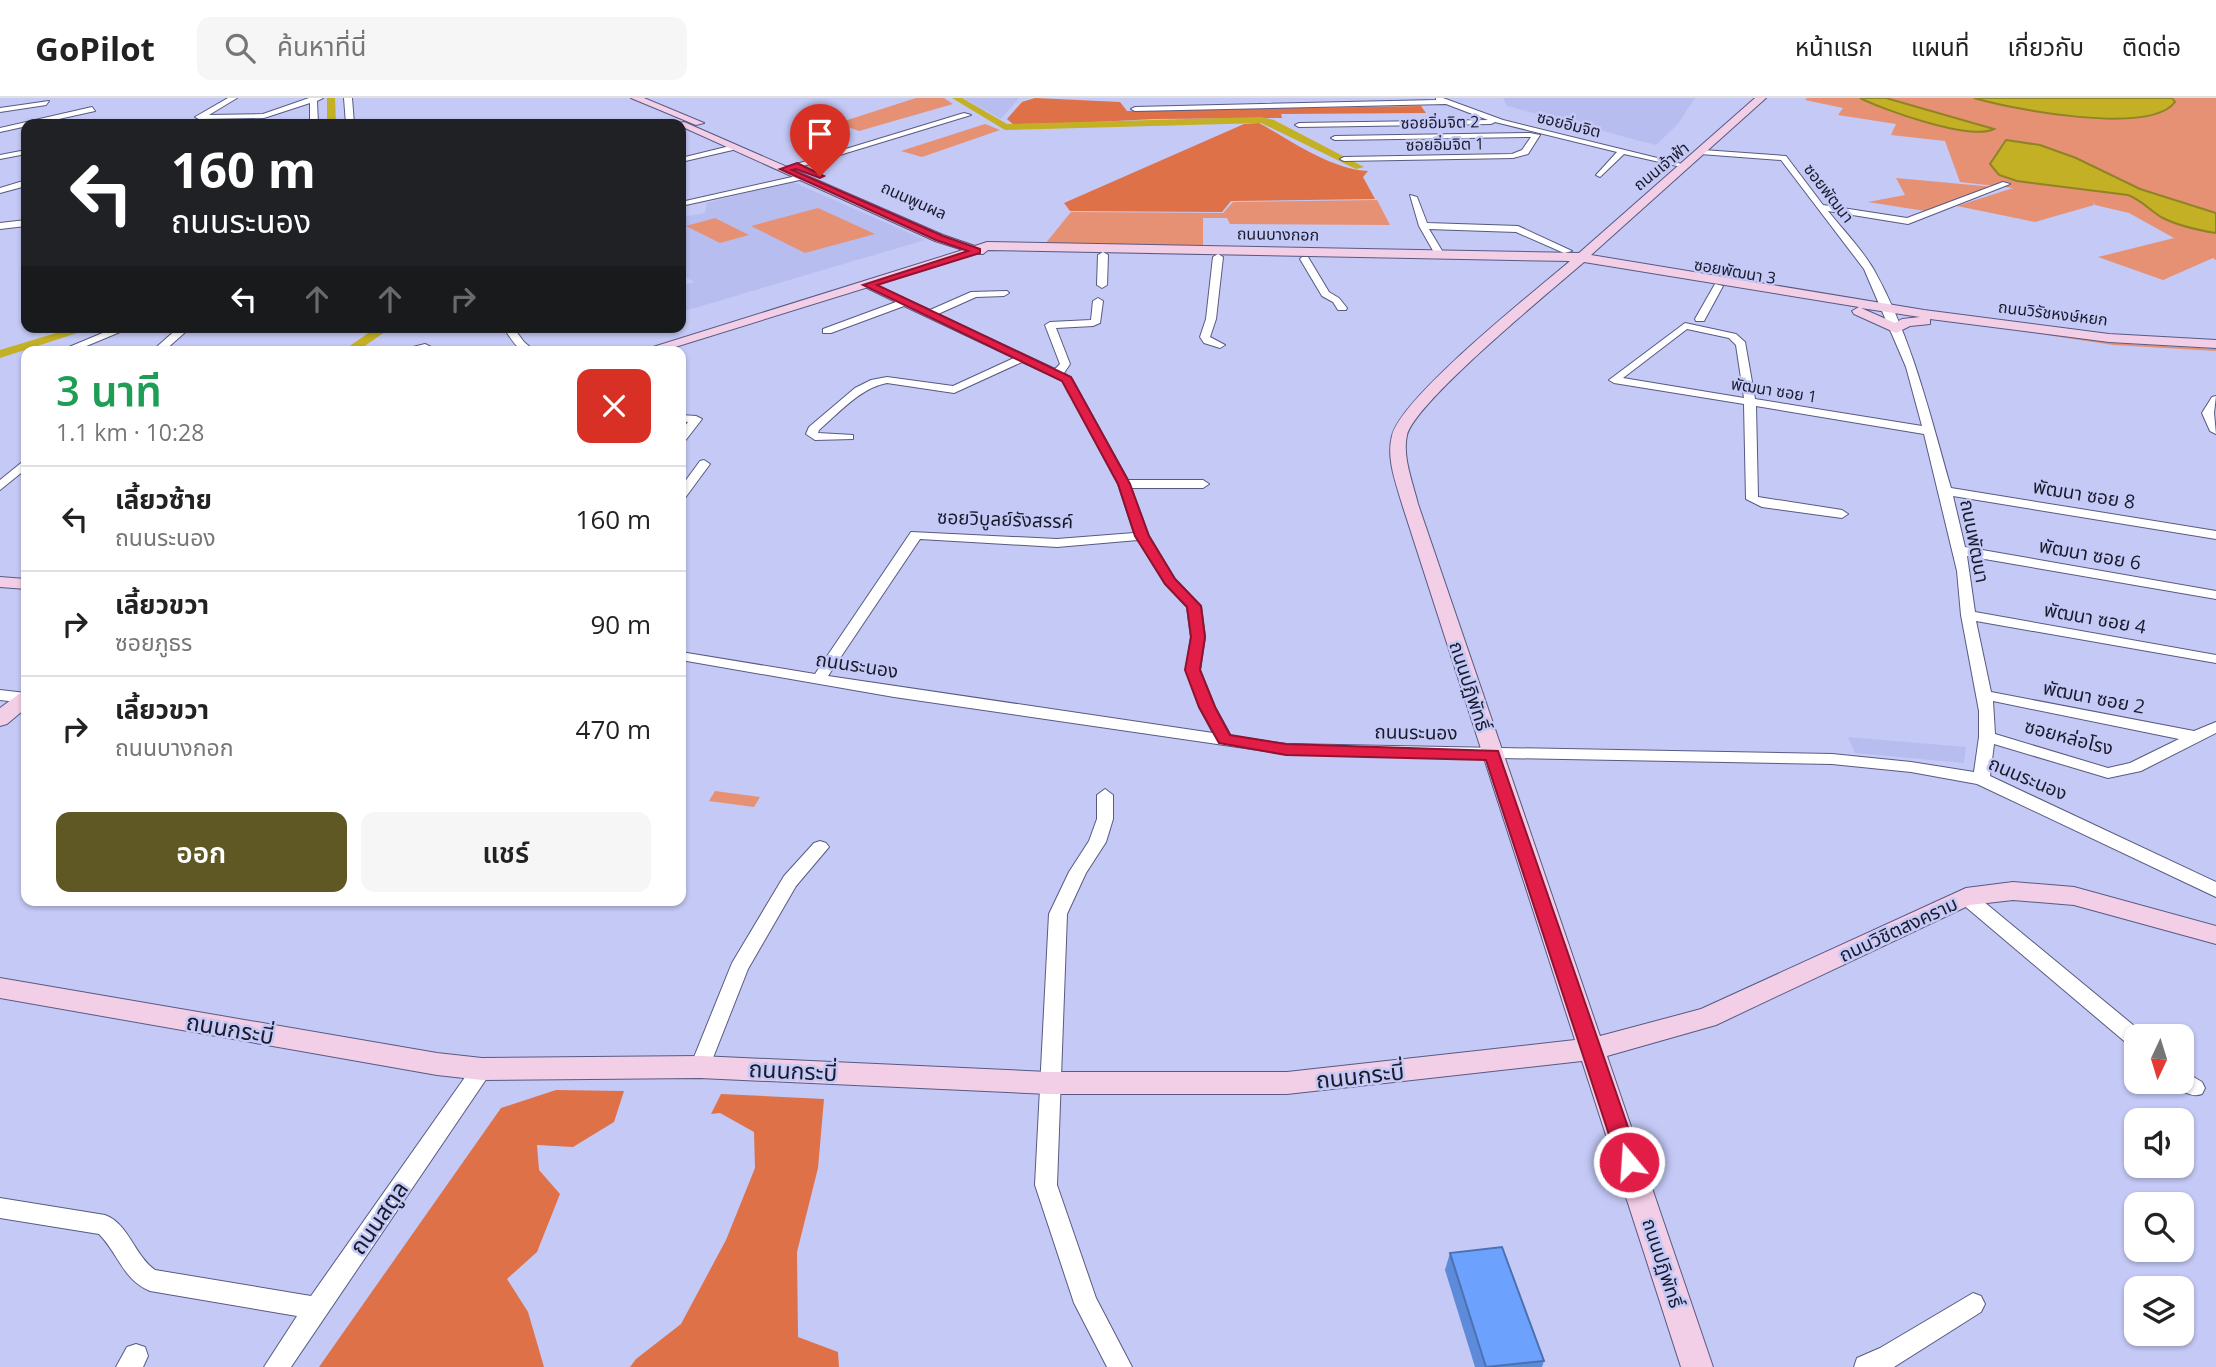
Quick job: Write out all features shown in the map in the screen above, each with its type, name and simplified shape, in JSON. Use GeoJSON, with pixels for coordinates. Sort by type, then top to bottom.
{"type":"FeatureCollection","features":[{"type":"Feature","properties":{"kind":"main road","name":"ถนนเจ้าฟ้า"},"geometry":{"type":"LineString","coordinates":[[1573,258],[1595,243],[1703,152],[1761,98]]}},
{"type":"Feature","properties":{"kind":"main road","name":"ถนนพูนผล"},"geometry":{"type":"LineString","coordinates":[[630,100],[670,119]]}},
{"type":"Feature","properties":{"kind":"main road","name":"ถนนพูนผล"},"geometry":{"type":"LineString","coordinates":[[630,100],[675,119]]}},
{"type":"Feature","properties":{"kind":"main road","name":"ถนนพูนผล"},"geometry":{"type":"LineString","coordinates":[[686,124],[799,171],[939,238],[982,248]]}},
{"type":"Feature","properties":{"kind":"main road","name":"ถนนพูนผล"},"geometry":{"type":"LineString","coordinates":[[686,126],[784,169],[799,171]]}},
{"type":"Feature","properties":{"kind":"main road","name":"ถนนบางกอก"},"geometry":{"type":"LineString","coordinates":[[982,248],[1103,255],[1306,259],[1573,258]]}},
{"type":"Feature","properties":{"kind":"main road","name":"ถนนบางกอก"},"geometry":{"type":"LineString","coordinates":[[664,346],[982,248],[1439,254],[1526,259]]}},
{"type":"Feature","properties":{"kind":"main road","name":"ซอยพัฒนา 3"},"geometry":{"type":"LineString","coordinates":[[1573,258],[1600,266],[1854,306]]}},
{"type":"Feature","properties":{"kind":"main road","name":"ซอยพัฒนา 3"},"geometry":{"type":"LineString","coordinates":[[1573,258],[1854,306],[1891,318]]}},
{"type":"Feature","properties":{"kind":"main road","name":"ถนนปฏิพัทธิ์"},"geometry":{"type":"LineString","coordinates":[[1573,258],[1545,289],[1413,410],[1399,430],[1398,463],[1492,755],[1697,1367]]}},
{"type":"Feature","properties":{"kind":"main road"},"geometry":{"type":"LineString","coordinates":[[1526,259],[1549,276],[1545,289]]}},
{"type":"Feature","properties":{"kind":"main road"},"geometry":{"type":"LineString","coordinates":[[1854,306],[1874,301],[1880,291],[1896,304],[1924,317]]}},
{"type":"Feature","properties":{"kind":"main road"},"geometry":{"type":"LineString","coordinates":[[1854,306],[1874,317],[1891,318]]}},
{"type":"Feature","properties":{"kind":"main road","name":"ถนนวิรัชหงษ์หยก"},"geometry":{"type":"LineString","coordinates":[[1924,317],[2060,342],[2216,354]]}},
{"type":"Feature","properties":{"kind":"main road","name":"ถนนวิรัชหงษ์หยก"},"geometry":{"type":"LineString","coordinates":[[1891,318],[1924,317],[2109,338],[2216,344]]}},
{"type":"Feature","properties":{"kind":"main road"},"geometry":{"type":"LineString","coordinates":[[0,582],[21,584]]}},
{"type":"Feature","properties":{"kind":"main road"},"geometry":{"type":"LineString","coordinates":[[0,719],[21,702]]}},
{"type":"Feature","properties":{"kind":"main road","name":"ถนนวิชิตสงคราม"},"geometry":{"type":"LineString","coordinates":[[1591,1049],[1707,1018],[1966,897],[2013,891],[2074,896],[2216,935]]}},
{"type":"Feature","properties":{"kind":"main road","name":"ถนนกระบี่"},"geometry":{"type":"LineString","coordinates":[[0,988],[424,1062],[482,1069],[700,1067],[1048,1083],[1287,1083],[1591,1049]]}},
{"type":"Feature","properties":{"kind":"street"},"geometry":{"type":"LineString","coordinates":[[233,98],[199,117],[264,116],[319,98]]}},
{"type":"Feature","properties":{"kind":"street"},"geometry":{"type":"LineString","coordinates":[[313,98],[314,119]]}},
{"type":"Feature","properties":{"kind":"street"},"geometry":{"type":"LineString","coordinates":[[348,98],[350,119]]}},
{"type":"Feature","properties":{"kind":"street","name":"ซอยอิ่มจิต"},"geometry":{"type":"LineString","coordinates":[[1437,98],[1500,122],[1686,166]]}},
{"type":"Feature","properties":{"kind":"street"},"geometry":{"type":"LineString","coordinates":[[1135,109],[1265,102],[1447,102]]}},
{"type":"Feature","properties":{"kind":"street"},"geometry":{"type":"LineString","coordinates":[[0,110],[46,103]]}},
{"type":"Feature","properties":{"kind":"street"},"geometry":{"type":"LineString","coordinates":[[49,119],[92,109]]}},
{"type":"Feature","properties":{"kind":"street"},"geometry":{"type":"LineString","coordinates":[[686,203],[716,198],[967,114]]}},
{"type":"Feature","properties":{"kind":"street"},"geometry":{"type":"LineString","coordinates":[[1299,125],[1500,122]]}},
{"type":"Feature","properties":{"kind":"street"},"geometry":{"type":"LineString","coordinates":[[0,130],[21,125]]}},
{"type":"Feature","properties":{"kind":"street","name":"ซอยอิ่มจิต 2"},"geometry":{"type":"LineString","coordinates":[[1335,138],[1546,133]]}},
{"type":"Feature","properties":{"kind":"street","name":"ซอยอิ่มจิต 1"},"geometry":{"type":"LineString","coordinates":[[1345,159],[1513,156],[1525,152],[1536,135]]}},
{"type":"Feature","properties":{"kind":"street"},"geometry":{"type":"LineString","coordinates":[[686,159],[734,147]]}},
{"type":"Feature","properties":{"kind":"street"},"geometry":{"type":"LineString","coordinates":[[1600,175],[1622,151]]}},
{"type":"Feature","properties":{"kind":"street","name":"ซอยพัฒนา"},"geometry":{"type":"LineString","coordinates":[[1703,152],[1783,158],[1868,268],[1891,318]]}},
{"type":"Feature","properties":{"kind":"street"},"geometry":{"type":"LineString","coordinates":[[0,157],[21,153]]}},
{"type":"Feature","properties":{"kind":"street"},"geometry":{"type":"LineString","coordinates":[[0,182],[21,178]]}},
{"type":"Feature","properties":{"kind":"street"},"geometry":{"type":"LineString","coordinates":[[1822,207],[1908,220],[2006,184]]}},
{"type":"Feature","properties":{"kind":"street"},"geometry":{"type":"LineString","coordinates":[[0,191],[21,185]]}},
{"type":"Feature","properties":{"kind":"street"},"geometry":{"type":"LineString","coordinates":[[1413,197],[1423,226],[1439,254]]}},
{"type":"Feature","properties":{"kind":"street"},"geometry":{"type":"LineString","coordinates":[[0,226],[21,224]]}},
{"type":"Feature","properties":{"kind":"street"},"geometry":{"type":"LineString","coordinates":[[1423,226],[1518,229],[1573,258]]}},
{"type":"Feature","properties":{"kind":"street"},"geometry":{"type":"LineString","coordinates":[[1102,285],[1103,255]]}},
{"type":"Feature","properties":{"kind":"street"},"geometry":{"type":"LineString","coordinates":[[1218,257],[1212,319],[1205,337],[1208,341],[1220,345]]}},
{"type":"Feature","properties":{"kind":"street"},"geometry":{"type":"LineString","coordinates":[[1306,259],[1325,294],[1336,300],[1342,308]]}},
{"type":"Feature","properties":{"kind":"street"},"geometry":{"type":"LineString","coordinates":[[868,285],[1067,379],[1124,484],[1142,536],[1170,581],[1194,606],[1198,637],[1193,670],[1207,707],[1225,740]]}},
{"type":"Feature","properties":{"kind":"street"},"geometry":{"type":"LineString","coordinates":[[1700,319],[1718,286]]}},
{"type":"Feature","properties":{"kind":"street"},"geometry":{"type":"LineString","coordinates":[[930,314],[974,294],[1004,293]]}},
{"type":"Feature","properties":{"kind":"street"},"geometry":{"type":"LineString","coordinates":[[1055,374],[1062,370],[1065,364],[1050,325],[1093,323],[1096,321],[1098,301]]}},
{"type":"Feature","properties":{"kind":"street"},"geometry":{"type":"LineString","coordinates":[[827,331],[904,302]]}},
{"type":"Feature","properties":{"kind":"street","name":"ถนนพัฒนา"},"geometry":{"type":"LineString","coordinates":[[1891,318],[1911,367],[1946,491],[1964,571],[1968,615],[1984,695],[1987,737],[1981,779]]}},
{"type":"Feature","properties":{"kind":"street","name":"พัฒนา ซอย 1"},"geometry":{"type":"LineString","coordinates":[[1750,402],[1741,344],[1732,336],[1696,327],[1685,326],[1680,329],[1614,380],[1928,431]]}},
{"type":"Feature","properties":{"kind":"street"},"geometry":{"type":"LineString","coordinates":[[78,346],[111,333]]}},
{"type":"Feature","properties":{"kind":"street"},"geometry":{"type":"LineString","coordinates":[[163,346],[179,333]]}},
{"type":"Feature","properties":{"kind":"street"},"geometry":{"type":"LineString","coordinates":[[849,437],[825,438],[812,434],[813,429],[867,386],[887,380],[954,390],[1020,359]]}},
{"type":"Feature","properties":{"kind":"street"},"geometry":{"type":"LineString","coordinates":[[2216,399],[2208,413],[2216,430]]}},
{"type":"Feature","properties":{"kind":"street"},"geometry":{"type":"LineString","coordinates":[[1750,402],[1752,499],[1762,503],[1842,513]]}},
{"type":"Feature","properties":{"kind":"street"},"geometry":{"type":"LineString","coordinates":[[686,418],[696,419],[686,432]]}},
{"type":"Feature","properties":{"kind":"street"},"geometry":{"type":"LineString","coordinates":[[686,467],[702,466],[686,488]]}},
{"type":"Feature","properties":{"kind":"street"},"geometry":{"type":"LineString","coordinates":[[0,486],[21,467]]}},
{"type":"Feature","properties":{"kind":"street"},"geometry":{"type":"LineString","coordinates":[[1124,484],[1203,484]]}},
{"type":"Feature","properties":{"kind":"street","name":"พัฒนา ซอย 8"},"geometry":{"type":"LineString","coordinates":[[1946,491],[2216,535]]}},
{"type":"Feature","properties":{"kind":"street","name":"ซอยวิบูลย์รังสรรค์"},"geometry":{"type":"LineString","coordinates":[[818,680],[916,535],[1057,543],[1142,536]]}},
{"type":"Feature","properties":{"kind":"street","name":"พัฒนา ซอย 6"},"geometry":{"type":"LineString","coordinates":[[1958,550],[2216,595]]}},
{"type":"Feature","properties":{"kind":"street","name":"พัฒนา ซอย 4"},"geometry":{"type":"LineString","coordinates":[[1968,615],[2216,659]]}},
{"type":"Feature","properties":{"kind":"street","name":"ถนนระนอง"},"geometry":{"type":"LineString","coordinates":[[686,657],[818,680],[1286,750],[1832,759],[1911,767],[1981,779],[2216,890]]}},
{"type":"Feature","properties":{"kind":"street"},"geometry":{"type":"LineString","coordinates":[[0,695],[21,697]]}},
{"type":"Feature","properties":{"kind":"street","name":"พัฒนา ซอย 2"},"geometry":{"type":"LineString","coordinates":[[1984,695],[2197,737]]}},
{"type":"Feature","properties":{"kind":"street","name":"ซอยหล่อโรง"},"geometry":{"type":"LineString","coordinates":[[1987,737],[2108,773],[2135,767],[2216,727]]}},
{"type":"Feature","properties":{"kind":"street"},"geometry":{"type":"LineString","coordinates":[[1105,795],[1105,819],[1097,842],[1078,872],[1058,914],[1045,1185],[1086,1303],[1120,1367]]}},
{"type":"Feature","properties":{"kind":"street"},"geometry":{"type":"LineString","coordinates":[[700,1067],[740,968],[790,881],[820,847]]}},
{"type":"Feature","properties":{"kind":"street"},"geometry":{"type":"LineString","coordinates":[[1966,897],[2124,1029]]}},
{"type":"Feature","properties":{"kind":"street","name":"ถนนสตูล"},"geometry":{"type":"LineString","coordinates":[[276,1367],[482,1069]]}},
{"type":"Feature","properties":{"kind":"street"},"geometry":{"type":"LineString","coordinates":[[0,1208],[105,1225],[111,1230],[130,1262],[141,1275],[150,1280],[317,1308]]}},
{"type":"Feature","properties":{"kind":"street"},"geometry":{"type":"LineString","coordinates":[[1866,1367],[1889,1357],[1973,1304]]}},
{"type":"Feature","properties":{"kind":"shaded area"},"geometry":{"type":"Polygon","coordinates":[[[916,98],[944,98],[953,104],[859,131],[838,123],[916,98]]]}},
{"type":"Feature","properties":{"kind":"shaded area"},"geometry":{"type":"Polygon","coordinates":[[[963,98],[1019,98],[1001,119],[963,98]]]}},
{"type":"Feature","properties":{"kind":"shaded area"},"geometry":{"type":"Polygon","coordinates":[[[1035,98],[1120,102],[1127,111],[1421,106],[1426,113],[1281,114],[1282,118],[1155,119],[1015,126],[1007,119],[1022,102],[1035,98]]]}},
{"type":"Feature","properties":{"kind":"shaded area"},"geometry":{"type":"Polygon","coordinates":[[[1503,98],[1695,98],[1677,125],[1656,145],[1507,106],[1503,98]]]}},
{"type":"Feature","properties":{"kind":"shaded area"},"geometry":{"type":"Polygon","coordinates":[[[1860,98],[1886,98],[1994,129],[1982,132],[1947,128],[1888,110],[1860,98]]]}},
{"type":"Feature","properties":{"kind":"shaded area"},"geometry":{"type":"Polygon","coordinates":[[[1974,98],[2172,98],[2175,102],[2161,112],[2110,119],[2047,113],[1974,98]]]}},
{"type":"Feature","properties":{"kind":"shaded area"},"geometry":{"type":"Polygon","coordinates":[[[2216,98],[2216,260],[2213,258],[2163,280],[2098,257],[2174,238],[2129,213],[2095,205],[2093,201],[2094,205],[2035,222],[1957,206],[2013,188],[1960,182],[1945,141],[1891,135],[1896,124],[1838,115],[1843,108],[1805,100],[2216,98]]]}},
{"type":"Feature","properties":{"kind":"shaded area"},"geometry":{"type":"Polygon","coordinates":[[[1259,123],[1326,160],[1368,171],[1363,177],[1375,199],[1231,201],[1222,212],[1070,211],[1064,203],[1244,124],[1259,123]]]}},
{"type":"Feature","properties":{"kind":"shaded area"},"geometry":{"type":"Polygon","coordinates":[[[985,124],[1000,130],[922,157],[901,151],[985,124]]]}},
{"type":"Feature","properties":{"kind":"shaded area"},"geometry":{"type":"Polygon","coordinates":[[[2006,140],[2040,145],[2076,158],[2140,189],[2216,213],[2216,233],[2167,220],[2128,195],[2017,181],[1999,175],[1990,164],[2006,140]]]}},
{"type":"Feature","properties":{"kind":"shaded area"},"geometry":{"type":"Polygon","coordinates":[[[1896,178],[1994,187],[1925,211],[1868,202],[1905,195],[1896,178]]]}},
{"type":"Feature","properties":{"kind":"shaded area"},"geometry":{"type":"Polygon","coordinates":[[[791,181],[925,240],[686,311],[686,284],[694,282],[686,277],[686,216],[705,213],[707,203],[791,181]]]}},
{"type":"Feature","properties":{"kind":"shaded area"},"geometry":{"type":"Polygon","coordinates":[[[1377,200],[1390,225],[1230,224],[1227,218],[1203,218],[1203,246],[1045,244],[1071,212],[1223,213],[1233,202],[1377,200]]]}},
{"type":"Feature","properties":{"kind":"shaded area"},"geometry":{"type":"Polygon","coordinates":[[[818,208],[875,234],[805,253],[751,226],[818,208]]]}},
{"type":"Feature","properties":{"kind":"shaded area"},"geometry":{"type":"Polygon","coordinates":[[[715,218],[749,235],[720,243],[686,226],[715,218]]]}},
{"type":"Feature","properties":{"kind":"shaded area"},"geometry":{"type":"Polygon","coordinates":[[[1910,314],[2113,343],[2216,351],[2113,345],[1910,314]]]}},
{"type":"Feature","properties":{"kind":"shaded area"},"geometry":{"type":"Polygon","coordinates":[[[1848,737],[1966,747],[1964,763],[1855,753],[1848,737]]]}},
{"type":"Feature","properties":{"kind":"shaded area"},"geometry":{"type":"Polygon","coordinates":[[[715,791],[760,797],[754,807],[709,801],[715,791]]]}},
{"type":"Feature","properties":{"kind":"shaded area"},"geometry":{"type":"Polygon","coordinates":[[[556,1090],[624,1091],[614,1122],[573,1147],[537,1145],[539,1170],[560,1194],[537,1252],[507,1279],[528,1312],[544,1367],[319,1367],[501,1108],[556,1090]]]}},
{"type":"Feature","properties":{"kind":"shaded area"},"geometry":{"type":"Polygon","coordinates":[[[721,1094],[824,1099],[818,1168],[797,1252],[798,1337],[838,1352],[839,1367],[630,1367],[636,1359],[681,1324],[726,1240],[755,1168],[754,1132],[720,1113],[711,1114],[721,1094]]]}},
{"type":"Feature","properties":{"kind":"building"},"geometry":{"type":"Polygon","coordinates":[[[1502,1247],[1544,1361],[1486,1367],[1450,1253],[1502,1247]]]}},
{"type":"Feature","properties":{"kind":"waterway"},"geometry":{"type":"LineString","coordinates":[[331,98],[332,119]]}},
{"type":"Feature","properties":{"kind":"waterway"},"geometry":{"type":"LineString","coordinates":[[956,98],[1005,127],[1261,120],[1271,122],[1315,147],[1359,167]]}},
{"type":"Feature","properties":{"kind":"waterway"},"geometry":{"type":"LineString","coordinates":[[27,346],[70,333]]}},
{"type":"Feature","properties":{"kind":"waterway"},"geometry":{"type":"LineString","coordinates":[[356,346],[377,333]]}},
{"type":"Feature","properties":{"kind":"waterway"},"geometry":{"type":"LineString","coordinates":[[0,354],[21,348]]}},
{"type":"Feature","properties":{"kind":"route"},"geometry":{"type":"LineString","coordinates":[[820,176],[797,166],[784,169],[939,238],[977,251],[868,285],[1067,379],[1124,484],[1142,536],[1170,581],[1194,606],[1198,637],[1193,670],[1207,707],[1225,740],[1286,750],[1492,755],[1629,1162]]}}]}
